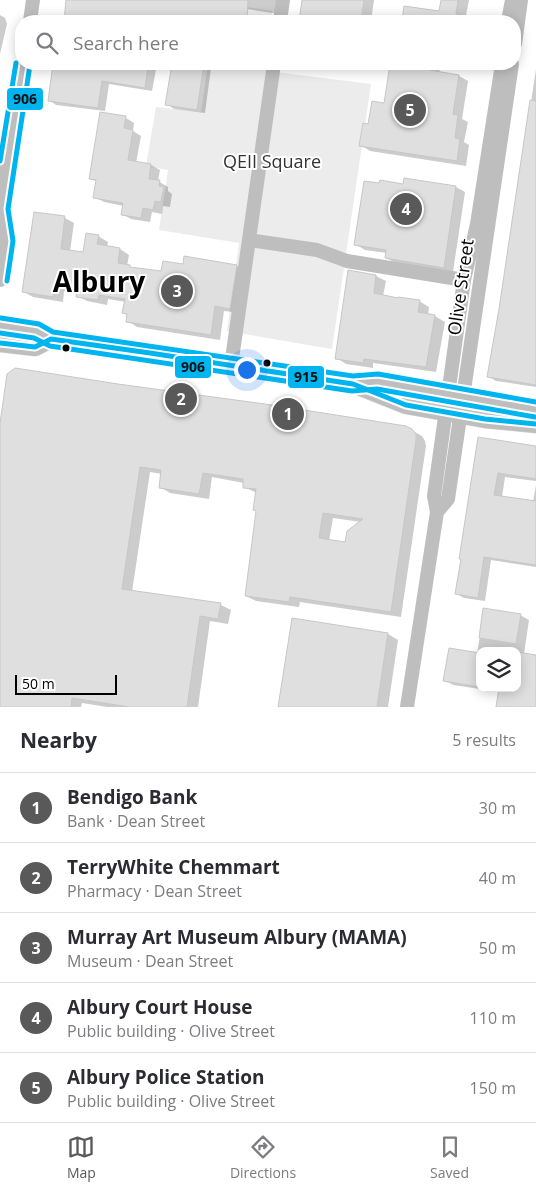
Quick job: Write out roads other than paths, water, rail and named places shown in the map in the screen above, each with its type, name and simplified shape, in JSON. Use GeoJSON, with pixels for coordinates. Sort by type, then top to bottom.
{"type":"FeatureCollection","features":[{"type":"Feature","properties":{"kind":"main road"},"geometry":{"type":"LineString","coordinates":[[0,326],[37,331],[51,338],[352,384],[406,405],[536,424]]}},
{"type":"Feature","properties":{"kind":"main road"},"geometry":{"type":"LineString","coordinates":[[0,343],[35,347],[51,338]]}},
{"type":"Feature","properties":{"kind":"main road"},"geometry":{"type":"LineString","coordinates":[[352,384],[377,381],[536,410]]}},
{"type":"Feature","properties":{"kind":"street"},"geometry":{"type":"LineString","coordinates":[[31,15],[33,0]]}},
{"type":"Feature","properties":{"kind":"street"},"geometry":{"type":"LineString","coordinates":[[281,15],[283,0]]}},
{"type":"Feature","properties":{"kind":"street"},"geometry":{"type":"LineString","coordinates":[[509,15],[512,0]]}},
{"type":"Feature","properties":{"kind":"street"},"geometry":{"type":"LineString","coordinates":[[519,15],[521,0]]}},
{"type":"Feature","properties":{"kind":"street"},"geometry":{"type":"LineString","coordinates":[[0,280],[6,242],[0,209],[22,70]]}},
{"type":"Feature","properties":{"kind":"street"},"geometry":{"type":"LineString","coordinates":[[231,366],[273,70]]}},
{"type":"Feature","properties":{"kind":"street","name":"Olive Street"},"geometry":{"type":"LineString","coordinates":[[407,707],[437,512],[434,496],[453,413],[491,165],[501,70]]}},
{"type":"Feature","properties":{"kind":"street","name":"Olive Street"},"geometry":{"type":"LineString","coordinates":[[456,394],[464,280],[511,70]]}},
{"type":"Feature","properties":{"kind":"street"},"geometry":{"type":"LineString","coordinates":[[249,240],[317,250],[347,261],[464,280]]}},
{"type":"Feature","properties":{"kind":"place","name":"Albury Police Station"},"geometry":{"type":"Point","coordinates":[410,110]}},
{"type":"Feature","properties":{"kind":"place","name":"Albury Court House"},"geometry":{"type":"Point","coordinates":[406,209]}},
{"type":"Feature","properties":{"kind":"place","name":"Murray Art Museum Albury (MAMA)"},"geometry":{"type":"Point","coordinates":[177,291]}},
{"type":"Feature","properties":{"kind":"place","name":"TerryWhite Chemmart"},"geometry":{"type":"Point","coordinates":[181,399]}},
{"type":"Feature","properties":{"kind":"place","name":"Bendigo Bank"},"geometry":{"type":"Point","coordinates":[288,414]}},
{"type":"Feature","properties":{"kind":"district","name":"Albury"},"geometry":{"type":"Point","coordinates":[99,281]}},
{"type":"Feature","properties":{"kind":"park label","name":"QEII Square"},"geometry":{"type":"Point","coordinates":[272,161]}}]}
